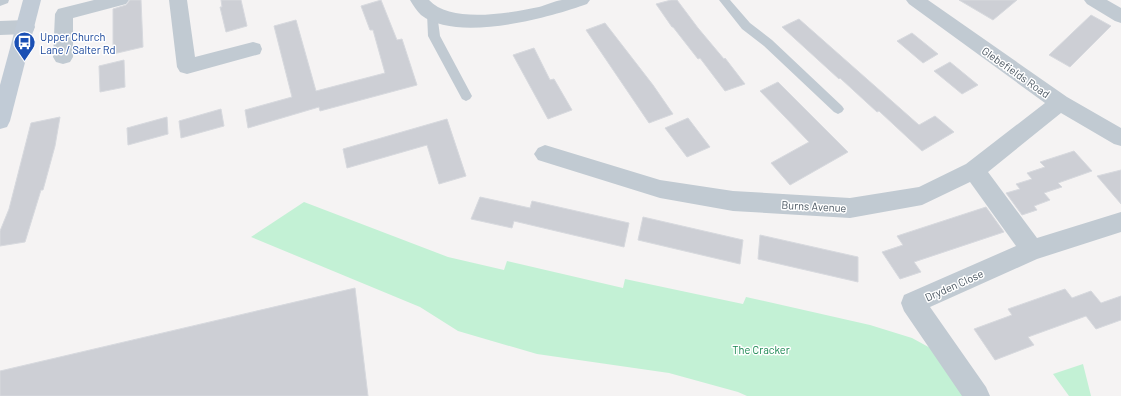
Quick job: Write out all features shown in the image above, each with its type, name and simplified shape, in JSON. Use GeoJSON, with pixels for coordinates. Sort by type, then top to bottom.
{"type":"FeatureCollection","features":[{"type":"Feature","properties":{"kind":"main road"},"geometry":{"type":"LineString","coordinates":[[0,121],[32,0]]}},
{"type":"Feature","properties":{"kind":"street"},"geometry":{"type":"LineString","coordinates":[[63,57],[64,14],[120,0]]}},
{"type":"Feature","properties":{"kind":"street"},"geometry":{"type":"LineString","coordinates":[[178,0],[187,67],[253,49]]}},
{"type":"Feature","properties":{"kind":"street"},"geometry":{"type":"LineString","coordinates":[[418,0],[432,13],[449,20],[506,18],[535,14],[581,0]]}},
{"type":"Feature","properties":{"kind":"street"},"geometry":{"type":"LineString","coordinates":[[1094,0],[1121,16]]}},
{"type":"Feature","properties":{"kind":"street","name":"Glebefields Road"},"geometry":{"type":"LineString","coordinates":[[919,1],[1060,103],[1121,138]]}},
{"type":"Feature","properties":{"kind":"street"},"geometry":{"type":"LineString","coordinates":[[0,28],[26,27]]}},
{"type":"Feature","properties":{"kind":"street","name":"Burns Avenue"},"geometry":{"type":"LineString","coordinates":[[545,154],[660,189],[733,201],[850,208],[922,196],[974,170],[1060,103]]}},
{"type":"Feature","properties":{"kind":"street"},"geometry":{"type":"LineString","coordinates":[[974,170],[1032,250]]}},
{"type":"Feature","properties":{"kind":"street","name":"Dryden Close"},"geometry":{"type":"LineString","coordinates":[[977,396],[913,302],[1032,250],[1121,222]]}},
{"type":"Feature","properties":{"kind":"lane"},"geometry":{"type":"LineString","coordinates":[[0,2],[4,0]]}},
{"type":"Feature","properties":{"kind":"lane"},"geometry":{"type":"LineString","coordinates":[[724,0],[746,26],[768,43],[838,109]]}},
{"type":"Feature","properties":{"kind":"lane"},"geometry":{"type":"LineString","coordinates":[[432,13],[434,36],[466,96]]}},
{"type":"Feature","properties":{"kind":"green space","name":"The Cracker"},"geometry":{"type":"Polygon","coordinates":[[[304,202],[448,257],[504,270],[507,261],[623,288],[625,279],[743,304],[746,297],[870,325],[912,338],[934,350],[971,396],[747,396],[738,392],[669,373],[537,354],[458,331],[420,307],[251,237],[304,202]]]}},
{"type":"Feature","properties":{"kind":"green space"},"geometry":{"type":"Polygon","coordinates":[[[1083,364],[1091,396],[1069,396],[1053,374],[1083,364]]]}},
{"type":"Feature","properties":{"kind":"building"},"geometry":{"type":"Polygon","coordinates":[[[130,0],[141,0],[143,47],[113,54],[113,9],[126,5],[130,0]]]}},
{"type":"Feature","properties":{"kind":"building"},"geometry":{"type":"Polygon","coordinates":[[[221,0],[241,0],[247,26],[226,32],[220,7],[222,7],[221,0]]]}},
{"type":"Feature","properties":{"kind":"building"},"geometry":{"type":"Polygon","coordinates":[[[381,0],[397,40],[402,39],[417,85],[320,111],[319,107],[248,128],[245,110],[292,97],[274,26],[296,20],[316,91],[385,73],[373,30],[370,30],[361,6],[381,0]]]}},
{"type":"Feature","properties":{"kind":"building"},"geometry":{"type":"Polygon","coordinates":[[[677,0],[698,28],[724,59],[725,58],[745,84],[725,91],[700,58],[698,59],[672,27],[656,4],[677,0]]]}},
{"type":"Feature","properties":{"kind":"building"},"geometry":{"type":"Polygon","coordinates":[[[959,0],[1017,0],[993,20],[959,0]]]}},
{"type":"Feature","properties":{"kind":"building"},"geometry":{"type":"Polygon","coordinates":[[[1091,15],[1111,26],[1070,67],[1049,55],[1091,15]]]}},
{"type":"Feature","properties":{"kind":"building"},"geometry":{"type":"Polygon","coordinates":[[[799,19],[919,125],[935,116],[954,132],[922,151],[879,111],[877,112],[782,27],[799,19]]]}},
{"type":"Feature","properties":{"kind":"building"},"geometry":{"type":"Polygon","coordinates":[[[605,23],[653,85],[673,114],[649,123],[586,30],[605,23]]]}},
{"type":"Feature","properties":{"kind":"building"},"geometry":{"type":"Polygon","coordinates":[[[912,33],[938,54],[923,63],[897,41],[912,33]]]}},
{"type":"Feature","properties":{"kind":"building"},"geometry":{"type":"Polygon","coordinates":[[[534,48],[550,80],[554,79],[572,110],[548,119],[513,55],[534,48]]]}},
{"type":"Feature","properties":{"kind":"building"},"geometry":{"type":"Polygon","coordinates":[[[124,60],[125,87],[100,92],[99,66],[124,60]]]}},
{"type":"Feature","properties":{"kind":"building"},"geometry":{"type":"Polygon","coordinates":[[[950,62],[978,85],[962,94],[934,71],[950,62]]]}},
{"type":"Feature","properties":{"kind":"building"},"geometry":{"type":"Polygon","coordinates":[[[778,82],[848,152],[790,185],[771,163],[809,142],[760,91],[778,82]]]}},
{"type":"Feature","properties":{"kind":"building"},"geometry":{"type":"Polygon","coordinates":[[[221,109],[224,126],[181,138],[179,121],[221,109]]]}},
{"type":"Feature","properties":{"kind":"building"},"geometry":{"type":"Polygon","coordinates":[[[60,117],[55,146],[43,190],[41,190],[25,242],[0,246],[0,231],[9,209],[31,123],[60,117]]]}},
{"type":"Feature","properties":{"kind":"building"},"geometry":{"type":"Polygon","coordinates":[[[167,117],[168,134],[128,145],[127,128],[167,117]]]}},
{"type":"Feature","properties":{"kind":"building"},"geometry":{"type":"Polygon","coordinates":[[[688,118],[710,147],[687,157],[665,128],[688,118]]]}},
{"type":"Feature","properties":{"kind":"building"},"geometry":{"type":"Polygon","coordinates":[[[447,119],[466,176],[439,184],[427,145],[347,168],[343,149],[447,119]]]}},
{"type":"Feature","properties":{"kind":"building"},"geometry":{"type":"Polygon","coordinates":[[[1074,151],[1092,171],[1058,183],[1062,187],[1044,193],[1050,200],[1034,206],[1037,210],[1022,215],[1006,193],[1020,189],[1016,184],[1032,179],[1027,173],[1045,167],[1040,162],[1074,151]]]}},
{"type":"Feature","properties":{"kind":"building"},"geometry":{"type":"Polygon","coordinates":[[[1121,170],[1121,204],[1097,176],[1121,170]]]}},
{"type":"Feature","properties":{"kind":"building"},"geometry":{"type":"Polygon","coordinates":[[[480,197],[530,208],[532,201],[629,223],[624,247],[514,221],[512,228],[471,219],[480,197]]]}},
{"type":"Feature","properties":{"kind":"building"},"geometry":{"type":"Polygon","coordinates":[[[986,207],[1004,232],[914,262],[921,272],[900,279],[882,252],[903,245],[897,236],[986,207]]]}},
{"type":"Feature","properties":{"kind":"building"},"geometry":{"type":"Polygon","coordinates":[[[643,217],[743,240],[740,264],[638,240],[643,217]]]}},
{"type":"Feature","properties":{"kind":"building"},"geometry":{"type":"Polygon","coordinates":[[[760,235],[858,257],[858,282],[758,259],[760,235]]]}},
{"type":"Feature","properties":{"kind":"building"},"geometry":{"type":"Polygon","coordinates":[[[355,288],[368,396],[0,396],[0,371],[355,288]]]}},
{"type":"Feature","properties":{"kind":"building"},"geometry":{"type":"Polygon","coordinates":[[[1065,289],[1072,298],[1091,291],[1101,303],[1121,296],[1121,320],[1096,329],[1086,316],[1028,337],[1034,345],[995,360],[974,329],[1012,315],[1008,309],[1065,289]]]}},
{"type":"Feature","properties":{"kind":"place","name":"Upper Church Lane / Salter Rd"},"geometry":{"type":"Point","coordinates":[25,62]}}]}
